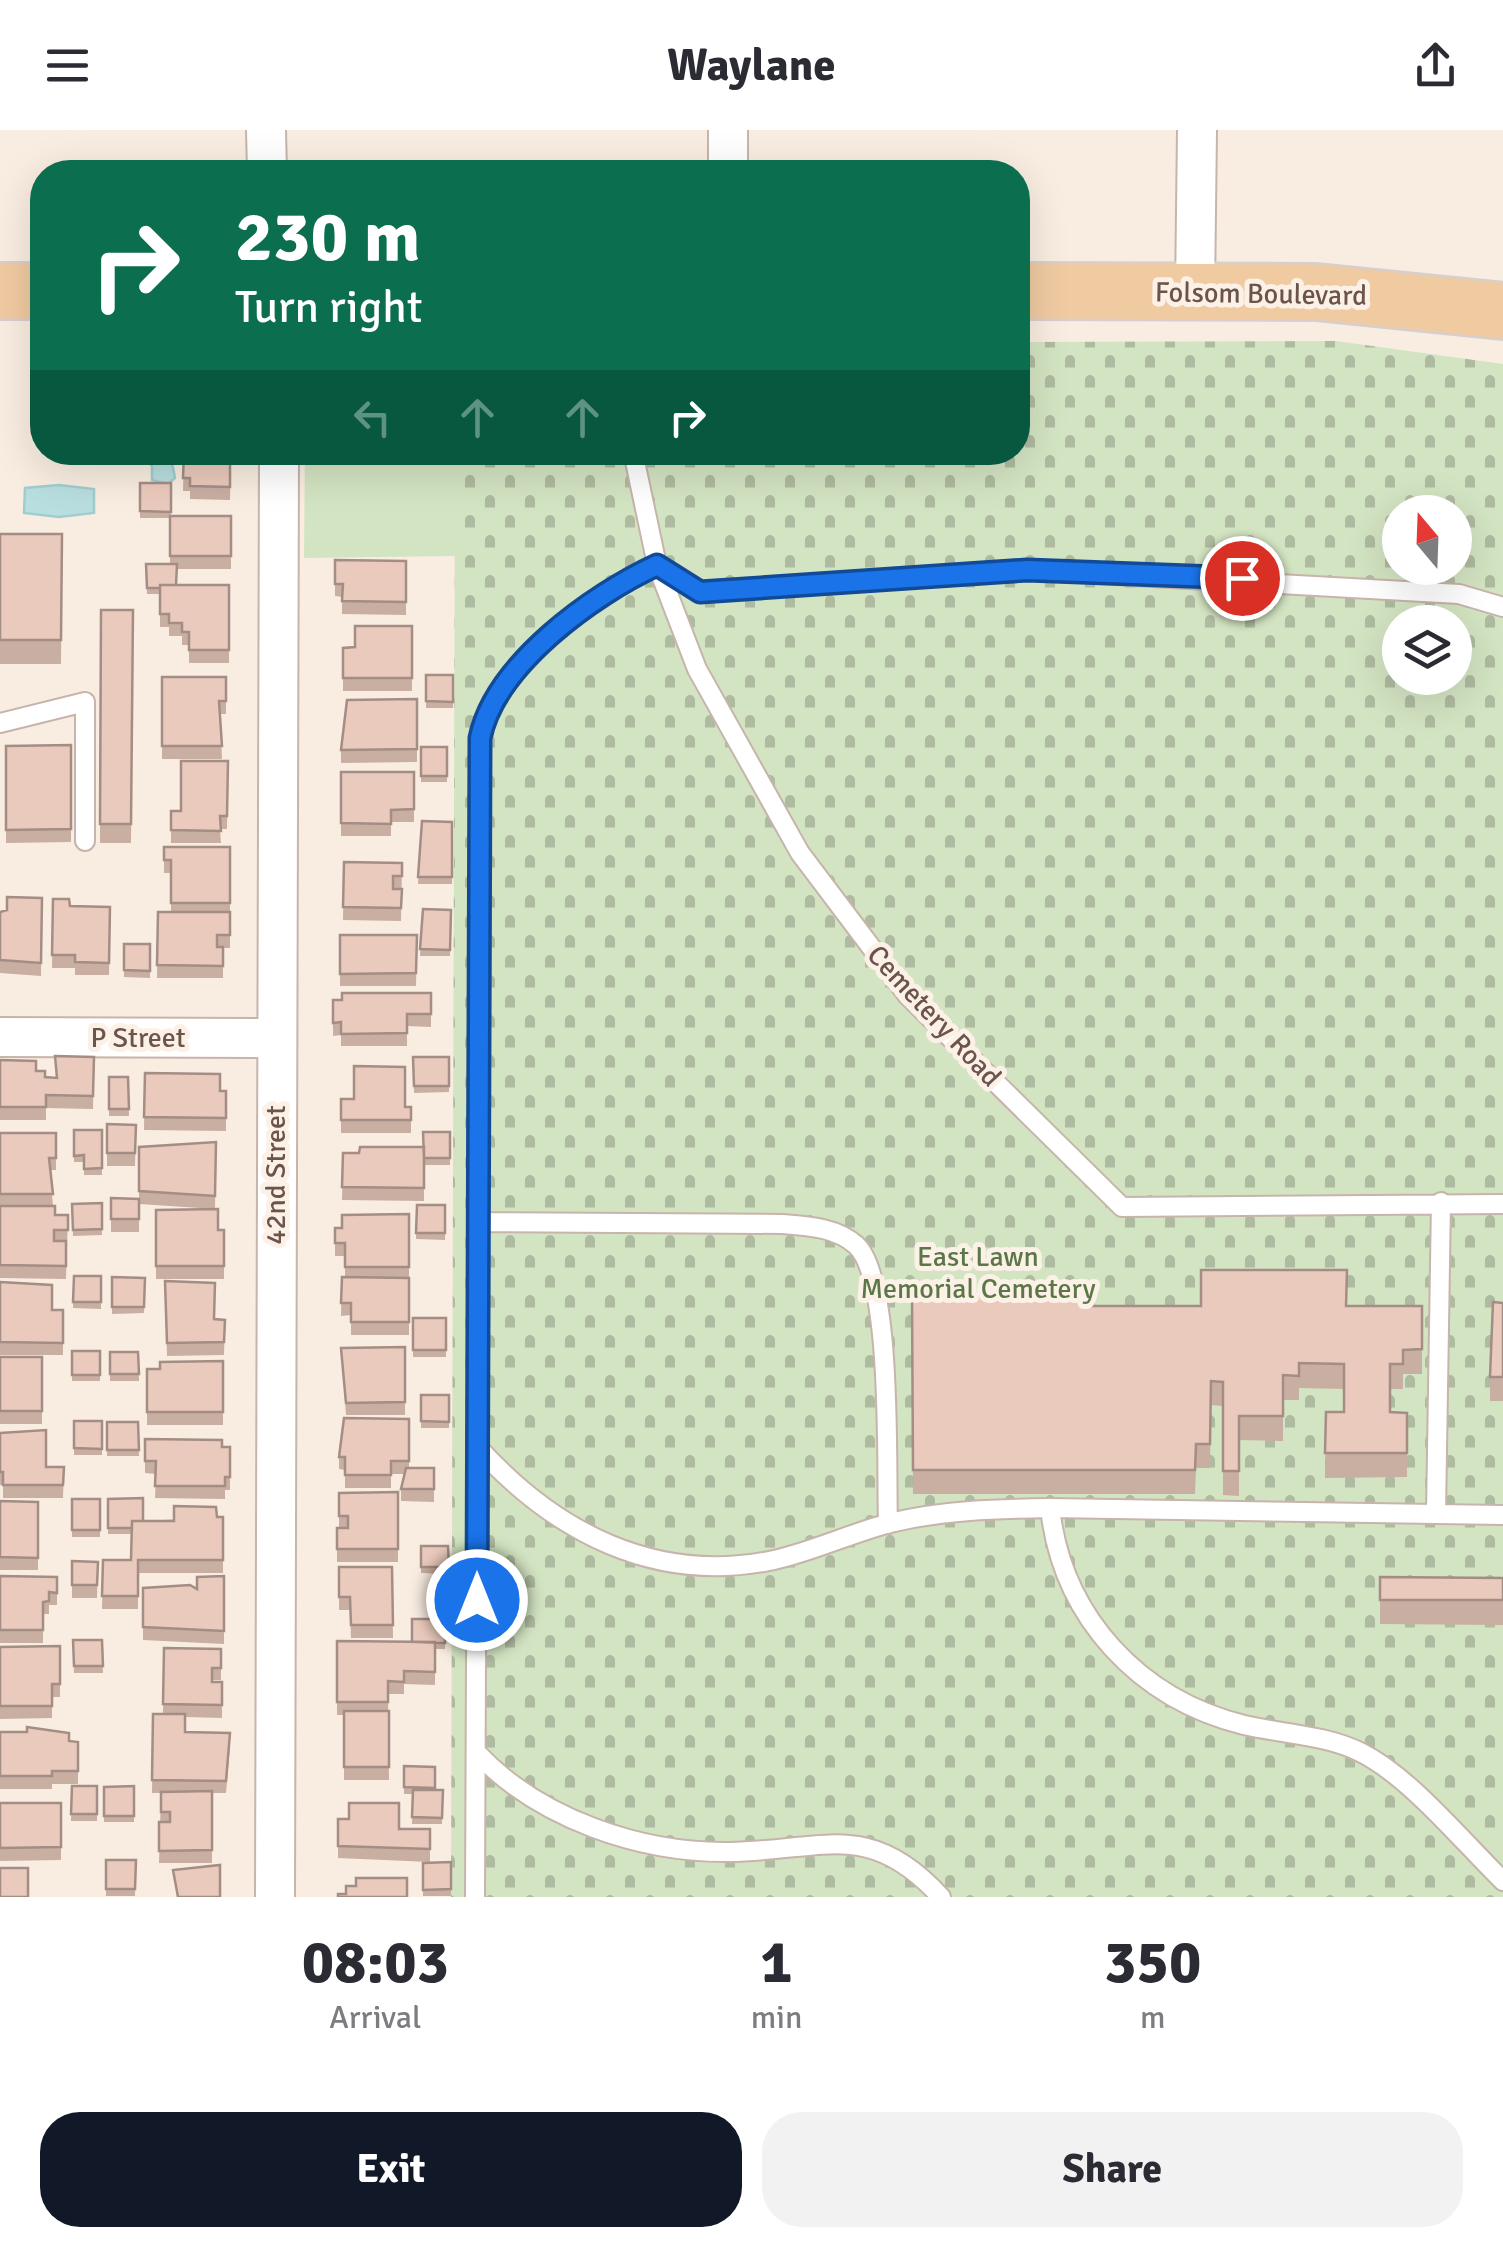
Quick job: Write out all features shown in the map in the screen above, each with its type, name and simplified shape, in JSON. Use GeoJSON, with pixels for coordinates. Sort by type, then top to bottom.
{"type":"FeatureCollection","features":[{"type":"Feature","properties":{"kind":"main road"},"geometry":{"type":"LineString","coordinates":[[0,291],[30,291]]}},
{"type":"Feature","properties":{"kind":"main road","name":"Folsom Boulevard"},"geometry":{"type":"LineString","coordinates":[[1030,291],[1316,292],[1503,311]]}},
{"type":"Feature","properties":{"kind":"street"},"geometry":{"type":"LineString","coordinates":[[266,130],[266,160]]}},
{"type":"Feature","properties":{"kind":"street"},"geometry":{"type":"LineString","coordinates":[[728,130],[728,160]]}},
{"type":"Feature","properties":{"kind":"street"},"geometry":{"type":"LineString","coordinates":[[1195,292],[1197,130]]}},
{"type":"Feature","properties":{"kind":"street","name":"42nd Street"},"geometry":{"type":"LineString","coordinates":[[275,1897],[279,465]]}},
{"type":"Feature","properties":{"kind":"street","name":"P Street"},"geometry":{"type":"LineString","coordinates":[[0,1038],[277,1038]]}},
{"type":"Feature","properties":{"kind":"lane","name":"Cemetery Road"},"geometry":{"type":"LineString","coordinates":[[636,465],[657,565],[697,669],[800,853],[908,996],[1122,1207],[1503,1204]]}},
{"type":"Feature","properties":{"kind":"lane"},"geometry":{"type":"LineString","coordinates":[[475,1897],[480,738],[484,717],[508,678],[592,601],[657,565],[700,592],[1027,570],[1459,594],[1503,608]]}},
{"type":"Feature","properties":{"kind":"lane"},"geometry":{"type":"LineString","coordinates":[[0,723],[85,702],[85,841]]}},
{"type":"Feature","properties":{"kind":"lane"},"geometry":{"type":"LineString","coordinates":[[1436,1514],[1441,1202]]}},
{"type":"Feature","properties":{"kind":"lane"},"geometry":{"type":"LineString","coordinates":[[479,1222],[783,1224],[815,1227],[854,1243],[868,1260],[880,1305],[888,1524]]}},
{"type":"Feature","properties":{"kind":"lane"},"geometry":{"type":"LineString","coordinates":[[476,1445],[511,1483],[550,1514],[620,1551],[656,1563],[713,1567],[771,1560],[888,1524],[947,1513],[1050,1508],[1503,1514]]}},
{"type":"Feature","properties":{"kind":"lane"},"geometry":{"type":"LineString","coordinates":[[1050,1508],[1053,1533],[1077,1599],[1095,1629],[1133,1671],[1160,1692],[1214,1717],[1363,1754],[1404,1786],[1503,1881]]}},
{"type":"Feature","properties":{"kind":"lane"},"geometry":{"type":"LineString","coordinates":[[478,1754],[510,1784],[538,1802],[614,1833],[701,1851],[831,1845],[878,1848],[916,1870],[941,1897]]}},
{"type":"Feature","properties":{"kind":"green space","name":"East Lawn Memorial Cemetery"},"geometry":{"type":"Polygon","coordinates":[[[1336,341],[1503,364],[1503,1897],[451,1897],[455,465],[1030,465],[1030,342],[1336,341]]]}},
{"type":"Feature","properties":{"kind":"green space"},"geometry":{"type":"Polygon","coordinates":[[[305,465],[455,465],[455,556],[304,558],[305,465]]]}},
{"type":"Feature","properties":{"kind":"water"},"geometry":{"type":"Polygon","coordinates":[[[172,465],[175,478],[168,484],[152,480],[152,466],[172,465]]]}},
{"type":"Feature","properties":{"kind":"water"},"geometry":{"type":"Polygon","coordinates":[[[59,485],[94,489],[94,513],[59,517],[24,513],[25,488],[59,485]]]}},
{"type":"Feature","properties":{"kind":"building"},"geometry":{"type":"Polygon","coordinates":[[[184,465],[230,465],[230,487],[190,486],[190,478],[183,478],[184,465]]]}},
{"type":"Feature","properties":{"kind":"building"},"geometry":{"type":"Polygon","coordinates":[[[140,483],[171,483],[171,512],[140,511],[140,483]]]}},
{"type":"Feature","properties":{"kind":"building"},"geometry":{"type":"Polygon","coordinates":[[[170,516],[231,516],[231,556],[170,556],[170,516]]]}},
{"type":"Feature","properties":{"kind":"building"},"geometry":{"type":"Polygon","coordinates":[[[0,534],[62,534],[61,640],[0,640],[0,534]]]}},
{"type":"Feature","properties":{"kind":"building"},"geometry":{"type":"Polygon","coordinates":[[[335,560],[406,561],[406,602],[342,601],[343,584],[335,584],[335,560]]]}},
{"type":"Feature","properties":{"kind":"building"},"geometry":{"type":"Polygon","coordinates":[[[146,564],[177,564],[176,585],[147,588],[146,564]]]}},
{"type":"Feature","properties":{"kind":"building"},"geometry":{"type":"Polygon","coordinates":[[[160,585],[229,585],[229,650],[189,650],[189,632],[182,632],[182,623],[169,623],[169,614],[160,614],[160,585]]]}},
{"type":"Feature","properties":{"kind":"building"},"geometry":{"type":"Polygon","coordinates":[[[101,610],[133,610],[131,824],[100,824],[101,610]]]}},
{"type":"Feature","properties":{"kind":"building"},"geometry":{"type":"Polygon","coordinates":[[[355,626],[412,626],[412,678],[343,678],[343,648],[355,647],[355,626]]]}},
{"type":"Feature","properties":{"kind":"building"},"geometry":{"type":"Polygon","coordinates":[[[426,675],[453,675],[453,702],[426,701],[426,675]]]}},
{"type":"Feature","properties":{"kind":"building"},"geometry":{"type":"Polygon","coordinates":[[[162,677],[226,677],[226,701],[219,701],[222,746],[162,746],[162,677]]]}},
{"type":"Feature","properties":{"kind":"building"},"geometry":{"type":"Polygon","coordinates":[[[417,699],[417,749],[341,750],[347,700],[417,699]]]}},
{"type":"Feature","properties":{"kind":"building"},"geometry":{"type":"Polygon","coordinates":[[[71,745],[71,829],[6,830],[6,746],[71,745]]]}},
{"type":"Feature","properties":{"kind":"building"},"geometry":{"type":"Polygon","coordinates":[[[421,747],[447,747],[447,776],[421,776],[421,747]]]}},
{"type":"Feature","properties":{"kind":"building"},"geometry":{"type":"Polygon","coordinates":[[[181,761],[228,761],[227,816],[220,816],[221,831],[171,830],[171,811],[181,811],[181,761]]]}},
{"type":"Feature","properties":{"kind":"building"},"geometry":{"type":"Polygon","coordinates":[[[341,772],[414,772],[414,809],[391,810],[391,824],[341,823],[341,772]]]}},
{"type":"Feature","properties":{"kind":"building"},"geometry":{"type":"Polygon","coordinates":[[[422,821],[452,822],[452,877],[418,877],[422,821]]]}},
{"type":"Feature","properties":{"kind":"building"},"geometry":{"type":"Polygon","coordinates":[[[164,847],[230,847],[230,903],[171,903],[171,860],[164,860],[164,847]]]}},
{"type":"Feature","properties":{"kind":"building"},"geometry":{"type":"Polygon","coordinates":[[[344,862],[402,863],[402,876],[393,876],[393,889],[402,889],[401,908],[343,907],[344,862]]]}},
{"type":"Feature","properties":{"kind":"building"},"geometry":{"type":"Polygon","coordinates":[[[7,897],[42,898],[41,963],[0,960],[0,912],[7,910],[7,897]]]}},
{"type":"Feature","properties":{"kind":"building"},"geometry":{"type":"Polygon","coordinates":[[[53,899],[69,899],[70,906],[110,907],[109,963],[75,962],[75,955],[52,955],[53,899]]]}},
{"type":"Feature","properties":{"kind":"building"},"geometry":{"type":"Polygon","coordinates":[[[423,909],[451,910],[450,950],[420,949],[423,909]]]}},
{"type":"Feature","properties":{"kind":"building"},"geometry":{"type":"Polygon","coordinates":[[[158,912],[230,912],[230,935],[217,935],[217,947],[223,947],[223,966],[157,965],[158,912]]]}},
{"type":"Feature","properties":{"kind":"building"},"geometry":{"type":"Polygon","coordinates":[[[340,935],[417,935],[416,973],[340,974],[340,935]]]}},
{"type":"Feature","properties":{"kind":"building"},"geometry":{"type":"Polygon","coordinates":[[[124,944],[150,944],[150,971],[124,970],[124,944]]]}},
{"type":"Feature","properties":{"kind":"building"},"geometry":{"type":"Polygon","coordinates":[[[342,993],[431,993],[431,1014],[407,1014],[407,1033],[341,1034],[341,1022],[333,1023],[333,1000],[342,1000],[342,993]]]}},
{"type":"Feature","properties":{"kind":"building"},"geometry":{"type":"Polygon","coordinates":[[[55,1056],[94,1057],[93,1096],[46,1095],[46,1107],[0,1107],[0,1060],[36,1061],[36,1071],[57,1078],[55,1056]]]}},
{"type":"Feature","properties":{"kind":"building"},"geometry":{"type":"Polygon","coordinates":[[[413,1057],[449,1057],[449,1086],[414,1086],[413,1057]]]}},
{"type":"Feature","properties":{"kind":"building"},"geometry":{"type":"Polygon","coordinates":[[[354,1066],[405,1067],[405,1107],[411,1107],[411,1120],[341,1120],[341,1099],[354,1099],[354,1066]]]}},
{"type":"Feature","properties":{"kind":"building"},"geometry":{"type":"Polygon","coordinates":[[[145,1073],[220,1074],[220,1091],[226,1091],[226,1118],[144,1117],[145,1073]]]}},
{"type":"Feature","properties":{"kind":"building"},"geometry":{"type":"Polygon","coordinates":[[[109,1077],[128,1077],[129,1109],[109,1109],[109,1077]]]}},
{"type":"Feature","properties":{"kind":"building"},"geometry":{"type":"Polygon","coordinates":[[[107,1124],[136,1125],[135,1153],[107,1153],[107,1124]]]}},
{"type":"Feature","properties":{"kind":"building"},"geometry":{"type":"Polygon","coordinates":[[[74,1130],[102,1130],[102,1168],[84,1169],[84,1155],[74,1156],[74,1130]]]}},
{"type":"Feature","properties":{"kind":"building"},"geometry":{"type":"Polygon","coordinates":[[[423,1132],[450,1132],[450,1158],[424,1158],[423,1132]]]}},
{"type":"Feature","properties":{"kind":"building"},"geometry":{"type":"Polygon","coordinates":[[[0,1133],[56,1133],[56,1158],[49,1158],[53,1194],[0,1194],[0,1133]]]}},
{"type":"Feature","properties":{"kind":"building"},"geometry":{"type":"Polygon","coordinates":[[[216,1142],[215,1196],[139,1191],[139,1147],[216,1142]]]}},
{"type":"Feature","properties":{"kind":"building"},"geometry":{"type":"Polygon","coordinates":[[[360,1147],[424,1147],[424,1188],[342,1187],[343,1153],[359,1153],[360,1147]]]}},
{"type":"Feature","properties":{"kind":"building"},"geometry":{"type":"Polygon","coordinates":[[[111,1198],[139,1199],[139,1219],[111,1219],[111,1198]]]}},
{"type":"Feature","properties":{"kind":"building"},"geometry":{"type":"Polygon","coordinates":[[[102,1203],[102,1229],[73,1230],[72,1204],[102,1203]]]}},
{"type":"Feature","properties":{"kind":"building"},"geometry":{"type":"Polygon","coordinates":[[[417,1205],[445,1205],[445,1233],[416,1233],[417,1205]]]}},
{"type":"Feature","properties":{"kind":"building"},"geometry":{"type":"Polygon","coordinates":[[[0,1206],[55,1206],[55,1215],[68,1215],[68,1230],[54,1230],[54,1241],[66,1241],[66,1266],[0,1265],[0,1206]]]}},
{"type":"Feature","properties":{"kind":"building"},"geometry":{"type":"Polygon","coordinates":[[[218,1209],[218,1230],[224,1230],[224,1266],[156,1266],[156,1210],[218,1209]]]}},
{"type":"Feature","properties":{"kind":"building"},"geometry":{"type":"Polygon","coordinates":[[[409,1214],[409,1267],[345,1267],[345,1243],[335,1243],[335,1228],[342,1228],[342,1215],[409,1214]]]}},
{"type":"Feature","properties":{"kind":"building"},"geometry":{"type":"Polygon","coordinates":[[[1201,1270],[1347,1270],[1346,1306],[1422,1306],[1422,1349],[1403,1350],[1403,1364],[1390,1364],[1390,1412],[1407,1413],[1407,1453],[1325,1453],[1326,1412],[1344,1412],[1344,1364],[1299,1363],[1299,1376],[1283,1375],[1283,1416],[1239,1416],[1239,1471],[1223,1471],[1223,1382],[1211,1381],[1210,1444],[1196,1444],[1195,1470],[913,1470],[912,1296],[1088,1296],[1088,1306],[1201,1306],[1201,1270]]]}},
{"type":"Feature","properties":{"kind":"building"},"geometry":{"type":"Polygon","coordinates":[[[74,1276],[101,1276],[101,1302],[73,1302],[74,1276]]]}},
{"type":"Feature","properties":{"kind":"building"},"geometry":{"type":"Polygon","coordinates":[[[112,1277],[145,1278],[144,1307],[112,1307],[112,1277]]]}},
{"type":"Feature","properties":{"kind":"building"},"geometry":{"type":"Polygon","coordinates":[[[342,1277],[409,1278],[409,1322],[351,1322],[351,1303],[341,1303],[342,1277]]]}},
{"type":"Feature","properties":{"kind":"building"},"geometry":{"type":"Polygon","coordinates":[[[165,1281],[215,1283],[214,1319],[225,1320],[224,1342],[167,1343],[165,1281]]]}},
{"type":"Feature","properties":{"kind":"building"},"geometry":{"type":"Polygon","coordinates":[[[0,1282],[52,1285],[52,1310],[63,1310],[63,1343],[0,1342],[0,1282]]]}},
{"type":"Feature","properties":{"kind":"building"},"geometry":{"type":"Polygon","coordinates":[[[1493,1302],[1503,1303],[1503,1377],[1490,1377],[1493,1302]]]}},
{"type":"Feature","properties":{"kind":"building"},"geometry":{"type":"Polygon","coordinates":[[[413,1318],[446,1318],[446,1350],[413,1350],[413,1318]]]}},
{"type":"Feature","properties":{"kind":"building"},"geometry":{"type":"Polygon","coordinates":[[[405,1347],[405,1402],[346,1403],[341,1348],[405,1347]]]}},
{"type":"Feature","properties":{"kind":"building"},"geometry":{"type":"Polygon","coordinates":[[[72,1351],[100,1351],[100,1375],[72,1375],[72,1351]]]}},
{"type":"Feature","properties":{"kind":"building"},"geometry":{"type":"Polygon","coordinates":[[[110,1352],[138,1352],[139,1374],[110,1374],[110,1352]]]}},
{"type":"Feature","properties":{"kind":"building"},"geometry":{"type":"Polygon","coordinates":[[[0,1357],[42,1357],[42,1411],[0,1411],[0,1357]]]}},
{"type":"Feature","properties":{"kind":"building"},"geometry":{"type":"Polygon","coordinates":[[[223,1361],[223,1412],[147,1412],[147,1369],[160,1369],[160,1362],[223,1361]]]}},
{"type":"Feature","properties":{"kind":"building"},"geometry":{"type":"Polygon","coordinates":[[[421,1395],[449,1395],[449,1422],[421,1421],[421,1395]]]}},
{"type":"Feature","properties":{"kind":"building"},"geometry":{"type":"Polygon","coordinates":[[[344,1418],[409,1419],[409,1461],[391,1461],[391,1475],[345,1475],[345,1457],[339,1457],[344,1418]]]}},
{"type":"Feature","properties":{"kind":"building"},"geometry":{"type":"Polygon","coordinates":[[[74,1421],[102,1421],[102,1449],[74,1448],[74,1421]]]}},
{"type":"Feature","properties":{"kind":"building"},"geometry":{"type":"Polygon","coordinates":[[[107,1422],[138,1422],[139,1450],[107,1450],[107,1422]]]}},
{"type":"Feature","properties":{"kind":"building"},"geometry":{"type":"Polygon","coordinates":[[[46,1430],[46,1467],[64,1467],[63,1485],[3,1485],[0,1433],[46,1430]]]}},
{"type":"Feature","properties":{"kind":"building"},"geometry":{"type":"Polygon","coordinates":[[[145,1439],[222,1440],[222,1447],[230,1447],[230,1477],[225,1477],[225,1486],[155,1486],[156,1461],[145,1461],[145,1439]]]}},
{"type":"Feature","properties":{"kind":"building"},"geometry":{"type":"Polygon","coordinates":[[[406,1468],[434,1468],[434,1489],[401,1489],[406,1468]]]}},
{"type":"Feature","properties":{"kind":"building"},"geometry":{"type":"Polygon","coordinates":[[[398,1492],[398,1549],[337,1549],[337,1528],[348,1528],[348,1516],[339,1516],[339,1493],[398,1492]]]}},
{"type":"Feature","properties":{"kind":"building"},"geometry":{"type":"Polygon","coordinates":[[[143,1498],[143,1521],[132,1521],[132,1528],[108,1528],[108,1499],[143,1498]]]}},
{"type":"Feature","properties":{"kind":"building"},"geometry":{"type":"Polygon","coordinates":[[[72,1499],[100,1499],[100,1530],[72,1530],[72,1499]]]}},
{"type":"Feature","properties":{"kind":"building"},"geometry":{"type":"Polygon","coordinates":[[[0,1501],[38,1502],[38,1558],[0,1557],[0,1501]]]}},
{"type":"Feature","properties":{"kind":"building"},"geometry":{"type":"Polygon","coordinates":[[[174,1506],[216,1507],[217,1517],[223,1517],[223,1560],[138,1560],[138,1596],[102,1596],[103,1560],[131,1560],[132,1521],[174,1521],[174,1506]]]}},
{"type":"Feature","properties":{"kind":"building"},"geometry":{"type":"Polygon","coordinates":[[[421,1546],[448,1546],[449,1567],[421,1567],[421,1546]]]}},
{"type":"Feature","properties":{"kind":"building"},"geometry":{"type":"Polygon","coordinates":[[[72,1561],[98,1562],[97,1585],[72,1585],[72,1561]]]}},
{"type":"Feature","properties":{"kind":"building"},"geometry":{"type":"Polygon","coordinates":[[[339,1567],[392,1567],[393,1625],[351,1625],[350,1597],[339,1597],[339,1567]]]}},
{"type":"Feature","properties":{"kind":"building"},"geometry":{"type":"Polygon","coordinates":[[[0,1576],[57,1577],[57,1593],[49,1592],[49,1601],[43,1602],[43,1630],[0,1630],[0,1576]]]}},
{"type":"Feature","properties":{"kind":"building"},"geometry":{"type":"Polygon","coordinates":[[[224,1576],[224,1631],[143,1627],[143,1588],[190,1585],[197,1589],[197,1577],[224,1576]]]}},
{"type":"Feature","properties":{"kind":"building"},"geometry":{"type":"Polygon","coordinates":[[[1380,1577],[1503,1578],[1503,1600],[1380,1600],[1380,1577]]]}},
{"type":"Feature","properties":{"kind":"building"},"geometry":{"type":"Polygon","coordinates":[[[412,1619],[445,1619],[445,1643],[412,1642],[412,1619]]]}},
{"type":"Feature","properties":{"kind":"building"},"geometry":{"type":"Polygon","coordinates":[[[73,1640],[102,1640],[103,1666],[74,1666],[73,1640]]]}},
{"type":"Feature","properties":{"kind":"building"},"geometry":{"type":"Polygon","coordinates":[[[337,1641],[435,1642],[435,1672],[404,1671],[404,1682],[388,1681],[388,1702],[337,1702],[337,1641]]]}},
{"type":"Feature","properties":{"kind":"building"},"geometry":{"type":"Polygon","coordinates":[[[60,1646],[60,1684],[52,1684],[52,1706],[0,1706],[0,1647],[60,1646]]]}},
{"type":"Feature","properties":{"kind":"building"},"geometry":{"type":"Polygon","coordinates":[[[164,1648],[221,1649],[221,1668],[212,1668],[212,1682],[222,1682],[222,1705],[163,1704],[164,1648]]]}},
{"type":"Feature","properties":{"kind":"building"},"geometry":{"type":"Polygon","coordinates":[[[344,1711],[389,1711],[389,1767],[344,1767],[344,1711]]]}},
{"type":"Feature","properties":{"kind":"building"},"geometry":{"type":"Polygon","coordinates":[[[153,1714],[185,1714],[185,1732],[230,1733],[226,1781],[152,1780],[153,1714]]]}},
{"type":"Feature","properties":{"kind":"building"},"geometry":{"type":"Polygon","coordinates":[[[27,1727],[69,1733],[69,1741],[78,1742],[78,1771],[52,1771],[52,1776],[0,1776],[0,1732],[27,1732],[27,1727]]]}},
{"type":"Feature","properties":{"kind":"building"},"geometry":{"type":"Polygon","coordinates":[[[404,1766],[435,1767],[435,1788],[404,1787],[404,1766]]]}},
{"type":"Feature","properties":{"kind":"building"},"geometry":{"type":"Polygon","coordinates":[[[72,1786],[97,1786],[97,1814],[71,1814],[72,1786]]]}},
{"type":"Feature","properties":{"kind":"building"},"geometry":{"type":"Polygon","coordinates":[[[134,1786],[134,1816],[104,1816],[104,1787],[134,1786]]]}},
{"type":"Feature","properties":{"kind":"building"},"geometry":{"type":"Polygon","coordinates":[[[413,1790],[443,1790],[442,1818],[412,1817],[413,1790]]]}},
{"type":"Feature","properties":{"kind":"building"},"geometry":{"type":"Polygon","coordinates":[[[212,1791],[212,1850],[159,1851],[159,1822],[170,1822],[170,1812],[161,1812],[161,1792],[212,1791]]]}},
{"type":"Feature","properties":{"kind":"building"},"geometry":{"type":"Polygon","coordinates":[[[0,1803],[61,1803],[61,1847],[0,1848],[0,1803]]]}},
{"type":"Feature","properties":{"kind":"building"},"geometry":{"type":"Polygon","coordinates":[[[349,1803],[399,1803],[399,1829],[430,1829],[430,1849],[338,1846],[338,1819],[349,1819],[349,1803]]]}},
{"type":"Feature","properties":{"kind":"building"},"geometry":{"type":"Polygon","coordinates":[[[106,1860],[136,1860],[135,1889],[106,1889],[106,1860]]]}},
{"type":"Feature","properties":{"kind":"building"},"geometry":{"type":"Polygon","coordinates":[[[451,1862],[451,1889],[423,1890],[423,1863],[451,1862]]]}},
{"type":"Feature","properties":{"kind":"building"},"geometry":{"type":"Polygon","coordinates":[[[220,1865],[220,1897],[178,1897],[173,1870],[220,1865]]]}},
{"type":"Feature","properties":{"kind":"building"},"geometry":{"type":"Polygon","coordinates":[[[0,1868],[28,1868],[28,1897],[0,1897],[0,1868]]]}},
{"type":"Feature","properties":{"kind":"building"},"geometry":{"type":"Polygon","coordinates":[[[356,1878],[407,1878],[407,1897],[338,1897],[346,1894],[346,1886],[356,1886],[356,1878]]]}},
{"type":"Feature","properties":{"kind":"route"},"geometry":{"type":"LineString","coordinates":[[477,1600],[480,738],[492,699],[508,678],[592,601],[657,565],[700,592],[1027,570],[1242,578]]}}]}
